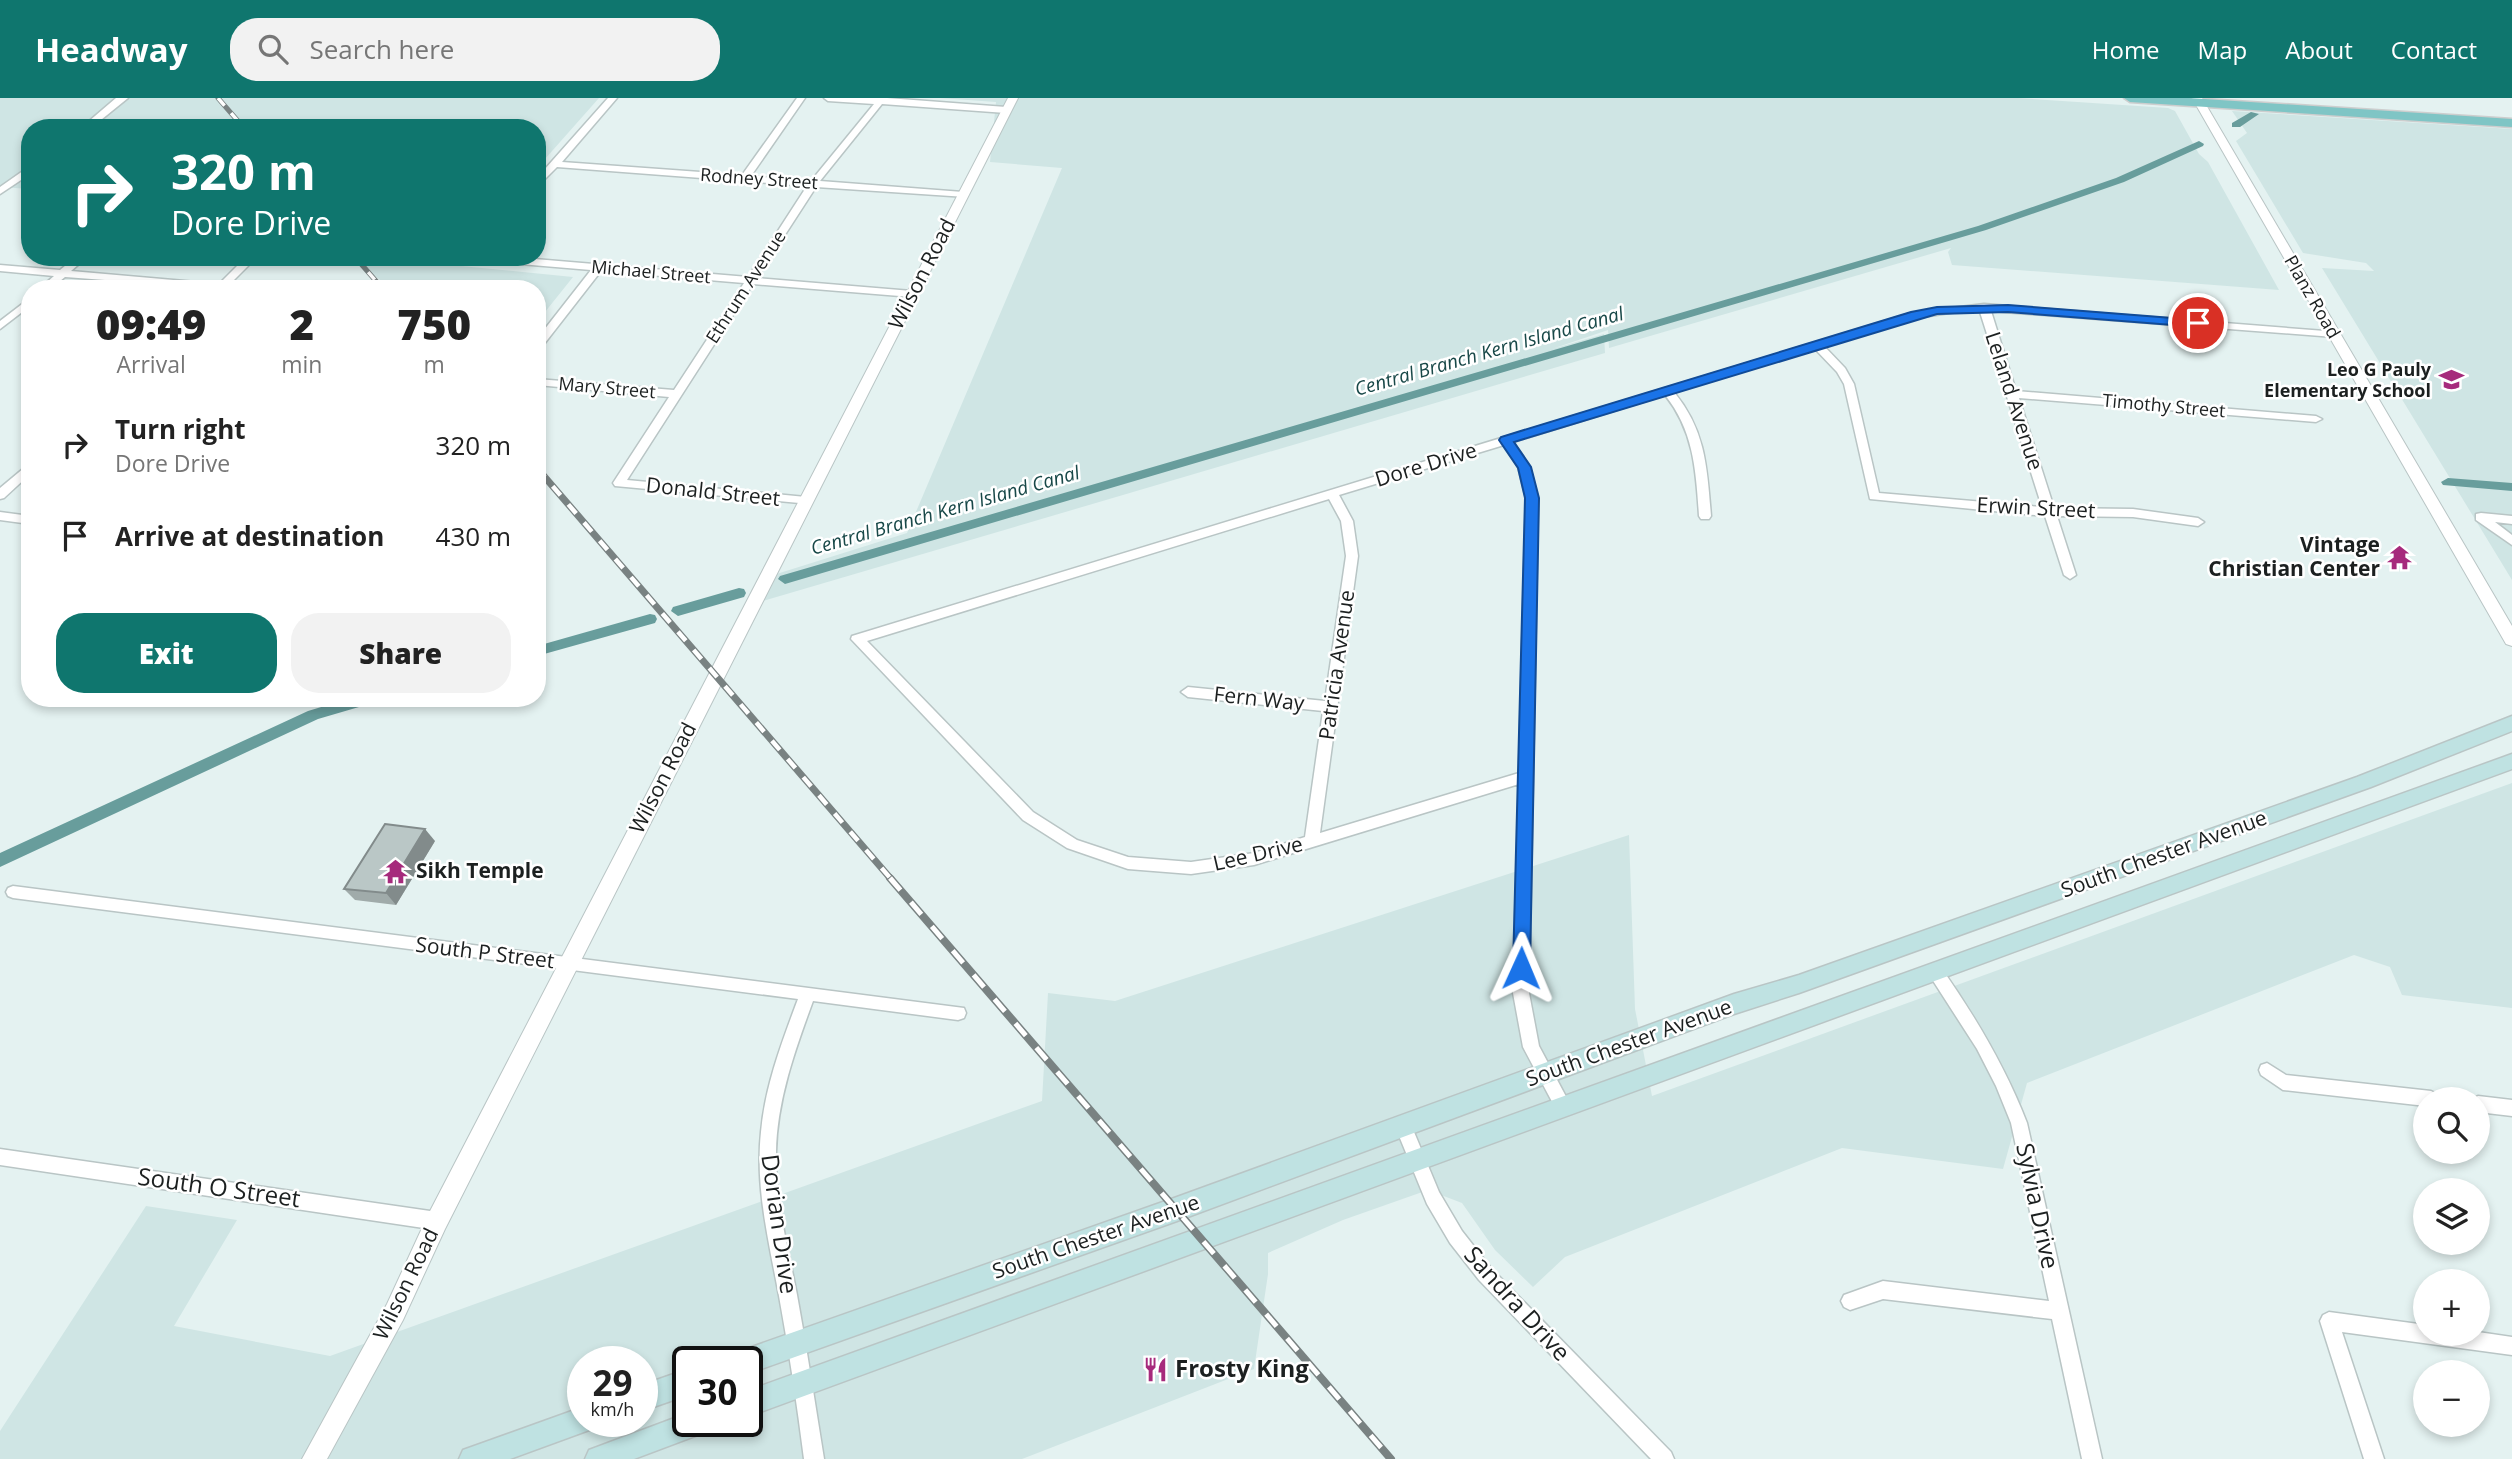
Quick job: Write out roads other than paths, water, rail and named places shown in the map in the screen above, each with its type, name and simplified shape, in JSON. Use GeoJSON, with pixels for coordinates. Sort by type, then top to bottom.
{"type":"FeatureCollection","features":[{"type":"Feature","properties":{"kind":"main road"},"geometry":{"type":"LineString","coordinates":[[2130,98],[2198,100],[2512,123]]}},
{"type":"Feature","properties":{"kind":"main road"},"geometry":{"type":"LineString","coordinates":[[2263,98],[2512,114]]}},
{"type":"Feature","properties":{"kind":"main road","name":"South Chester Avenue"},"geometry":{"type":"LineString","coordinates":[[763,1356],[1177,1209],[1734,1004],[1799,984],[2364,782],[2512,723]]}},
{"type":"Feature","properties":{"kind":"main road","name":"South Chester Avenue"},"geometry":{"type":"LineString","coordinates":[[763,1398],[1179,1249],[1418,1159],[2512,761]]}},
{"type":"Feature","properties":{"kind":"main road"},"geometry":{"type":"LineString","coordinates":[[472,1459],[567,1426]]}},
{"type":"Feature","properties":{"kind":"main road"},"geometry":{"type":"LineString","coordinates":[[598,1459],[672,1432]]}},
{"type":"Feature","properties":{"kind":"street"},"geometry":{"type":"LineString","coordinates":[[97,119],[124,98],[120,98]]}},
{"type":"Feature","properties":{"kind":"street"},"geometry":{"type":"LineString","coordinates":[[546,174],[613,98]]}},
{"type":"Feature","properties":{"kind":"street"},"geometry":{"type":"LineString","coordinates":[[745,178],[801,98]]}},
{"type":"Feature","properties":{"kind":"street"},"geometry":{"type":"LineString","coordinates":[[828,98],[1009,104]]}},
{"type":"Feature","properties":{"kind":"street","name":"Ethrum Avenue"},"geometry":{"type":"LineString","coordinates":[[619,483],[813,184],[881,100]]}},
{"type":"Feature","properties":{"kind":"street","name":"Planz Road"},"geometry":{"type":"LineString","coordinates":[[2198,100],[2512,640]]}},
{"type":"Feature","properties":{"kind":"street","name":"Wilson Road"},"geometry":{"type":"LineString","coordinates":[[314,1459],[395,1312],[438,1221],[569,963],[1009,104]]}},
{"type":"Feature","properties":{"kind":"street","name":"Rodney Street"},"geometry":{"type":"LineString","coordinates":[[555,164],[963,195]]}},
{"type":"Feature","properties":{"kind":"street"},"geometry":{"type":"LineString","coordinates":[[0,191],[21,176]]}},
{"type":"Feature","properties":{"kind":"street","name":"Michael Street"},"geometry":{"type":"LineString","coordinates":[[546,263],[912,293]]}},
{"type":"Feature","properties":{"kind":"street"},"geometry":{"type":"LineString","coordinates":[[55,280],[71,266]]}},
{"type":"Feature","properties":{"kind":"street"},"geometry":{"type":"LineString","coordinates":[[228,280],[243,266]]}},
{"type":"Feature","properties":{"kind":"street"},"geometry":{"type":"LineString","coordinates":[[0,268],[136,280]]}},
{"type":"Feature","properties":{"kind":"street"},"geometry":{"type":"LineString","coordinates":[[546,334],[598,268]]}},
{"type":"Feature","properties":{"kind":"street","name":"Dore Drive"},"geometry":{"type":"LineString","coordinates":[[857,639],[1915,315],[1984,307],[2334,334]]}},
{"type":"Feature","properties":{"kind":"street","name":"Leland Avenue"},"geometry":{"type":"LineString","coordinates":[[1984,307],[2070,575]]}},
{"type":"Feature","properties":{"kind":"street"},"geometry":{"type":"LineString","coordinates":[[0,326],[21,308]]}},
{"type":"Feature","properties":{"kind":"street","name":"Erwin Street"},"geometry":{"type":"LineString","coordinates":[[1817,345],[1841,370],[1849,384],[1874,496],[2050,512],[2133,513],[2198,522]]}},
{"type":"Feature","properties":{"kind":"street","name":"Mary Street"},"geometry":{"type":"LineString","coordinates":[[546,383],[677,394]]}},
{"type":"Feature","properties":{"kind":"street"},"geometry":{"type":"LineString","coordinates":[[1667,391],[1681,405],[1696,435],[1705,516]]}},
{"type":"Feature","properties":{"kind":"street","name":"Timothy Street"},"geometry":{"type":"LineString","coordinates":[[2012,394],[2316,419]]}},
{"type":"Feature","properties":{"kind":"street"},"geometry":{"type":"LineString","coordinates":[[1506,440],[1524,467],[1532,498],[1521,993],[1531,1047],[1563,1106]]}},
{"type":"Feature","properties":{"kind":"street"},"geometry":{"type":"LineString","coordinates":[[0,495],[21,475]]}},
{"type":"Feature","properties":{"kind":"street","name":"Donald Street"},"geometry":{"type":"LineString","coordinates":[[619,483],[806,501]]}},
{"type":"Feature","properties":{"kind":"street","name":"Patricia Avenue"},"geometry":{"type":"LineString","coordinates":[[1312,841],[1352,556],[1347,521],[1332,493]]}},
{"type":"Feature","properties":{"kind":"street"},"geometry":{"type":"LineString","coordinates":[[0,516],[21,519]]}},
{"type":"Feature","properties":{"kind":"street"},"geometry":{"type":"LineString","coordinates":[[2512,520],[2480,517],[2512,541]]}},
{"type":"Feature","properties":{"kind":"street","name":"Lee Drive"},"geometry":{"type":"LineString","coordinates":[[857,639],[1028,816],[1072,844],[1128,863],[1191,868],[1254,859],[1525,776]]}},
{"type":"Feature","properties":{"kind":"street","name":"Fern Way"},"geometry":{"type":"LineString","coordinates":[[1188,692],[1331,707]]}},
{"type":"Feature","properties":{"kind":"street","name":"South P Street"},"geometry":{"type":"LineString","coordinates":[[13,892],[958,1013]]}},
{"type":"Feature","properties":{"kind":"street","name":"Sylvia Drive"},"geometry":{"type":"LineString","coordinates":[[1935,971],[1987,1049],[2005,1085],[2026,1151],[2092,1459]]}},
{"type":"Feature","properties":{"kind":"street","name":"Dorian Drive"},"geometry":{"type":"LineString","coordinates":[[808,994],[782,1062],[768,1134],[771,1203],[797,1343],[814,1459]]}},
{"type":"Feature","properties":{"kind":"street"},"geometry":{"type":"LineString","coordinates":[[2267,1070],[2283,1082],[2413,1097]]}},
{"type":"Feature","properties":{"kind":"street"},"geometry":{"type":"LineString","coordinates":[[2490,1105],[2512,1108]]}},
{"type":"Feature","properties":{"kind":"street","name":"Sandra Drive"},"geometry":{"type":"LineString","coordinates":[[1403,1126],[1433,1198],[1456,1237],[1485,1274],[1664,1459]]}},
{"type":"Feature","properties":{"kind":"street","name":"South O Street"},"geometry":{"type":"LineString","coordinates":[[0,1157],[438,1221]]}},
{"type":"Feature","properties":{"kind":"street"},"geometry":{"type":"LineString","coordinates":[[1850,1301],[1883,1290],[2060,1311]]}},
{"type":"Feature","properties":{"kind":"street"},"geometry":{"type":"LineString","coordinates":[[2374,1459],[2329,1321],[2512,1346]]}},
{"type":"Feature","properties":{"kind":"waterway","name":"Central Branch Kern Island Canal"},"geometry":{"type":"LineString","coordinates":[[2236,125],[2254,114]]}},
{"type":"Feature","properties":{"kind":"waterway","name":"Central Branch Kern Island Canal"},"geometry":{"type":"LineString","coordinates":[[785,579],[1982,228],[2120,180],[2199,144]]}},
{"type":"Feature","properties":{"kind":"waterway"},"geometry":{"type":"LineString","coordinates":[[2448,482],[2512,487]]}},
{"type":"Feature","properties":{"kind":"waterway","name":"Central Branch Kern Island Canal"},"geometry":{"type":"LineString","coordinates":[[678,611],[739,593]]}},
{"type":"Feature","properties":{"kind":"waterway","name":"Central Branch Kern Island Canal"},"geometry":{"type":"LineString","coordinates":[[546,648],[650,619]]}},
{"type":"Feature","properties":{"kind":"waterway","name":"Central Branch Kern Island Canal"},"geometry":{"type":"LineString","coordinates":[[0,860],[313,715],[340,707]]}},
{"type":"Feature","properties":{"kind":"railway"},"geometry":{"type":"LineString","coordinates":[[218,98],[236,119]]}},
{"type":"Feature","properties":{"kind":"railway"},"geometry":{"type":"LineString","coordinates":[[363,266],[375,280]]}},
{"type":"Feature","properties":{"kind":"railway"},"geometry":{"type":"LineString","coordinates":[[546,478],[891,879]]}},
{"type":"Feature","properties":{"kind":"railway"},"geometry":{"type":"LineString","coordinates":[[890,878],[1391,1459]]}},
{"type":"Feature","properties":{"kind":"place","name":"Leo G Pauly Elementary School"},"geometry":{"type":"Point","coordinates":[2451,380]}},
{"type":"Feature","properties":{"kind":"place","name":"Vintage Christian Center"},"geometry":{"type":"Point","coordinates":[2400,557]}},
{"type":"Feature","properties":{"kind":"place","name":"Sikh Temple"},"geometry":{"type":"Point","coordinates":[396,871]}},
{"type":"Feature","properties":{"kind":"place","name":"Frosty King"},"geometry":{"type":"Point","coordinates":[1155,1369]}}]}
